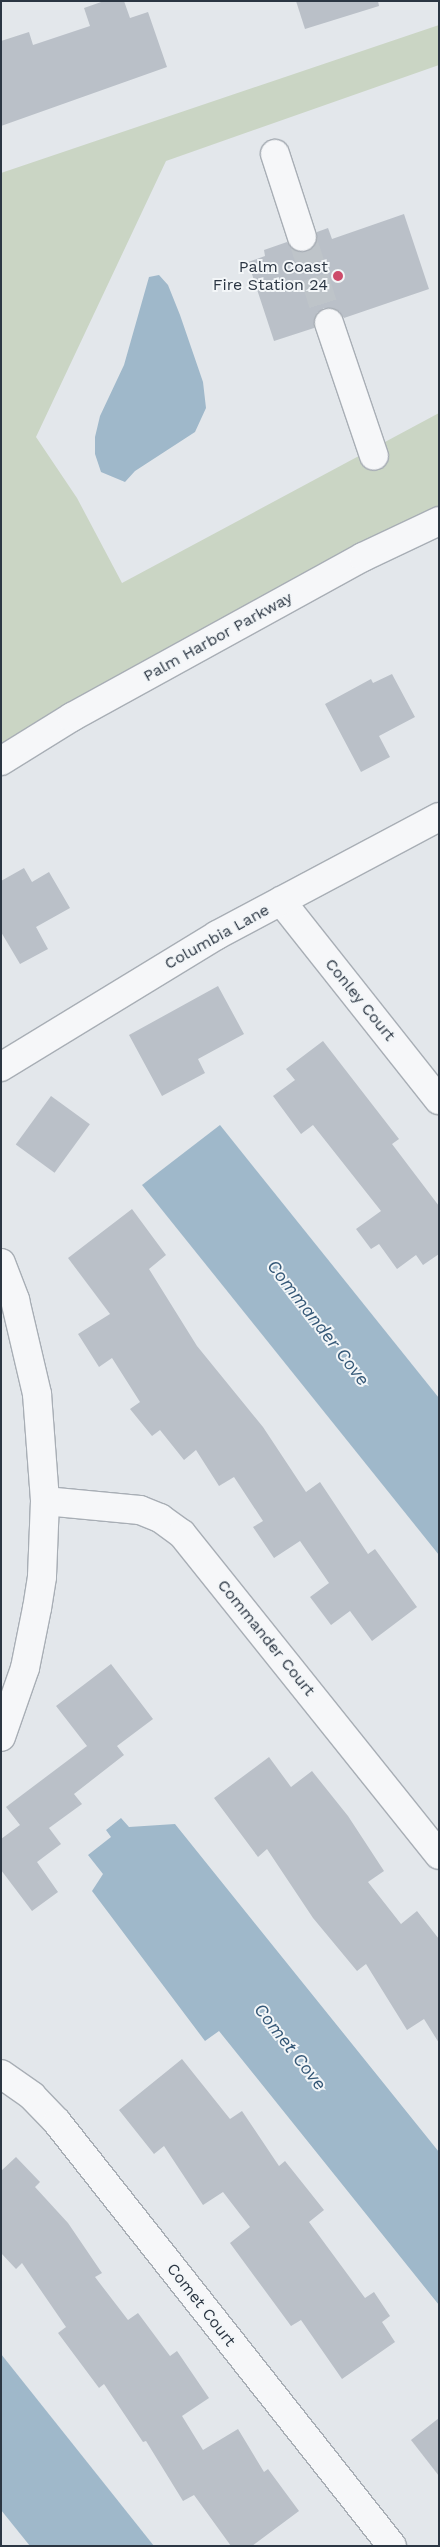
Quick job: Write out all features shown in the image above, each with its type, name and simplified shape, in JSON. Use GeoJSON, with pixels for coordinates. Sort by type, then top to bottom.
{"type":"FeatureCollection","features":[{"type":"Feature","properties":{"kind":"street"},"geometry":{"type":"LineString","coordinates":[[275,154],[302,237]]}},
{"type":"Feature","properties":{"kind":"street"},"geometry":{"type":"LineString","coordinates":[[329,323],[374,456]]}},
{"type":"Feature","properties":{"kind":"street","name":"Palm Harbor Parkway"},"geometry":{"type":"LineString","coordinates":[[1,761],[72,717],[363,557],[439,520]]}},
{"type":"Feature","properties":{"kind":"street","name":"Columbia Lane"},"geometry":{"type":"LineString","coordinates":[[1,1067],[148,976],[281,901],[439,818]]}},
{"type":"Feature","properties":{"kind":"street","name":"Conley Court"},"geometry":{"type":"LineString","coordinates":[[281,901],[439,1100]]}},
{"type":"Feature","properties":{"kind":"street"},"geometry":{"type":"LineString","coordinates":[[1,1263],[19,1315],[38,1394],[46,1501],[43,1569],[37,1608],[25,1668],[1,1737]]}},
{"type":"Feature","properties":{"kind":"street","name":"Commander Court"},"geometry":{"type":"LineString","coordinates":[[46,1501],[140,1510],[160,1518],[182,1534],[439,1855]]}},
{"type":"Feature","properties":{"kind":"street","name":"Comet Court"},"geometry":{"type":"LineString","coordinates":[[1,2074],[32,2096],[57,2122],[392,2546]]}},
{"type":"Feature","properties":{"kind":"green space"},"geometry":{"type":"Polygon","coordinates":[[[439,25],[439,65],[166,161],[36,437],[77,498],[122,583],[439,413],[439,507],[357,545],[64,705],[1,744],[1,173],[439,25]]]}},
{"type":"Feature","properties":{"kind":"water"},"geometry":{"type":"Polygon","coordinates":[[[159,275],[168,285],[180,315],[203,382],[206,408],[195,432],[135,471],[125,482],[101,472],[95,454],[95,437],[100,416],[124,365],[149,277],[159,275]]]}},
{"type":"Feature","properties":{"kind":"water","name":"Commander Cove"},"geometry":{"type":"Polygon","coordinates":[[[220,1125],[439,1398],[439,1555],[142,1185],[220,1125]]]}},
{"type":"Feature","properties":{"kind":"water","name":"Comet Cove"},"geometry":{"type":"Polygon","coordinates":[[[121,1818],[129,1827],[175,1824],[439,2152],[439,2305],[219,2031],[205,2041],[92,1891],[103,1874],[88,1855],[111,1837],[106,1830],[121,1818]]]}},
{"type":"Feature","properties":{"kind":"water"},"geometry":{"type":"Polygon","coordinates":[[[1,2354],[154,2546],[30,2546],[1,2510],[1,2354]]]}},
{"type":"Feature","properties":{"kind":"building"},"geometry":{"type":"Polygon","coordinates":[[[104,1],[124,1],[130,18],[148,12],[167,67],[1,126],[1,41],[29,32],[33,45],[90,26],[84,8],[104,1]]]}},
{"type":"Feature","properties":{"kind":"building"},"geometry":{"type":"Polygon","coordinates":[[[296,1],[378,1],[379,6],[305,29],[296,1]]]}},
{"type":"Feature","properties":{"kind":"building","name":"Palm Coast Fire Station 24"},"geometry":{"type":"Polygon","coordinates":[[[404,214],[429,289],[344,318],[339,311],[324,308],[317,313],[314,328],[274,341],[248,262],[265,256],[264,250],[287,242],[298,252],[307,252],[317,241],[317,232],[328,228],[332,239],[404,214]]]}},
{"type":"Feature","properties":{"kind":"building"},"geometry":{"type":"Polygon","coordinates":[[[392,674],[415,717],[379,736],[390,757],[361,772],[325,704],[371,679],[373,683],[392,674]]]}},
{"type":"Feature","properties":{"kind":"building"},"geometry":{"type":"Polygon","coordinates":[[[24,868],[32,882],[49,872],[70,908],[36,927],[48,949],[20,964],[1,932],[1,881],[24,868]]]}},
{"type":"Feature","properties":{"kind":"building"},"geometry":{"type":"Polygon","coordinates":[[[218,986],[244,1034],[198,1059],[205,1073],[162,1096],[129,1035],[218,986]]]}},
{"type":"Feature","properties":{"kind":"building"},"geometry":{"type":"Polygon","coordinates":[[[323,1041],[399,1139],[392,1144],[439,1206],[439,1254],[423,1265],[416,1255],[397,1269],[379,1244],[371,1249],[356,1229],[381,1211],[313,1125],[301,1134],[273,1096],[295,1080],[286,1069],[323,1041]]]}},
{"type":"Feature","properties":{"kind":"building"},"geometry":{"type":"Polygon","coordinates":[[[51,1096],[90,1124],[55,1173],[16,1145],[51,1096]]]}},
{"type":"Feature","properties":{"kind":"building"},"geometry":{"type":"Polygon","coordinates":[[[132,1209],[166,1255],[149,1269],[197,1346],[263,1427],[306,1492],[320,1482],[368,1554],[375,1549],[417,1607],[372,1641],[350,1611],[331,1625],[310,1597],[329,1583],[300,1541],[274,1558],[253,1527],[263,1521],[234,1477],[219,1486],[196,1450],[184,1460],[160,1430],[152,1436],[130,1409],[140,1402],[112,1358],[99,1367],[78,1334],[110,1314],[68,1258],[132,1209]]]}},
{"type":"Feature","properties":{"kind":"building"},"geometry":{"type":"Polygon","coordinates":[[[111,1664],[153,1719],[117,1746],[124,1755],[74,1794],[82,1804],[49,1828],[61,1844],[37,1862],[58,1892],[32,1911],[1,1870],[1,1839],[20,1825],[6,1807],[87,1746],[56,1706],[111,1664]]]}},
{"type":"Feature","properties":{"kind":"building"},"geometry":{"type":"Polygon","coordinates":[[[269,1757],[291,1787],[312,1771],[348,1816],[384,1871],[368,1882],[401,1924],[417,1911],[439,1939],[439,2043],[424,2019],[407,2030],[366,1964],[357,1971],[313,1918],[267,1849],[258,1857],[214,1798],[269,1757]]]}},
{"type":"Feature","properties":{"kind":"building"},"geometry":{"type":"Polygon","coordinates":[[[182,2059],[230,2119],[242,2111],[279,2166],[285,2161],[324,2210],[309,2222],[365,2298],[374,2292],[390,2316],[382,2322],[395,2342],[342,2379],[301,2320],[291,2326],[230,2243],[250,2227],[223,2192],[203,2205],[164,2146],[154,2154],[119,2110],[182,2059]]]}},
{"type":"Feature","properties":{"kind":"building"},"geometry":{"type":"Polygon","coordinates":[[[16,2157],[40,2182],[35,2187],[68,2223],[102,2273],[95,2277],[128,2320],[138,2313],[170,2356],[177,2351],[209,2398],[182,2416],[203,2450],[238,2429],[264,2472],[268,2469],[299,2511],[252,2546],[231,2546],[194,2495],[183,2501],[146,2441],[143,2442],[104,2384],[99,2388],[58,2333],[66,2327],[22,2263],[16,2269],[1,2253],[1,2171],[16,2157]]]}},
{"type":"Feature","properties":{"kind":"building"},"geometry":{"type":"Polygon","coordinates":[[[439,2418],[439,2476],[411,2440],[439,2418]]]}},
{"type":"Feature","properties":{"kind":"tunnel"},"geometry":{"type":"LineString","coordinates":[[302,237],[329,323]]}},
{"type":"Feature","properties":{"kind":"place","name":"Palm Coast Fire Station 24"},"geometry":{"type":"Point","coordinates":[338,276]}}]}
